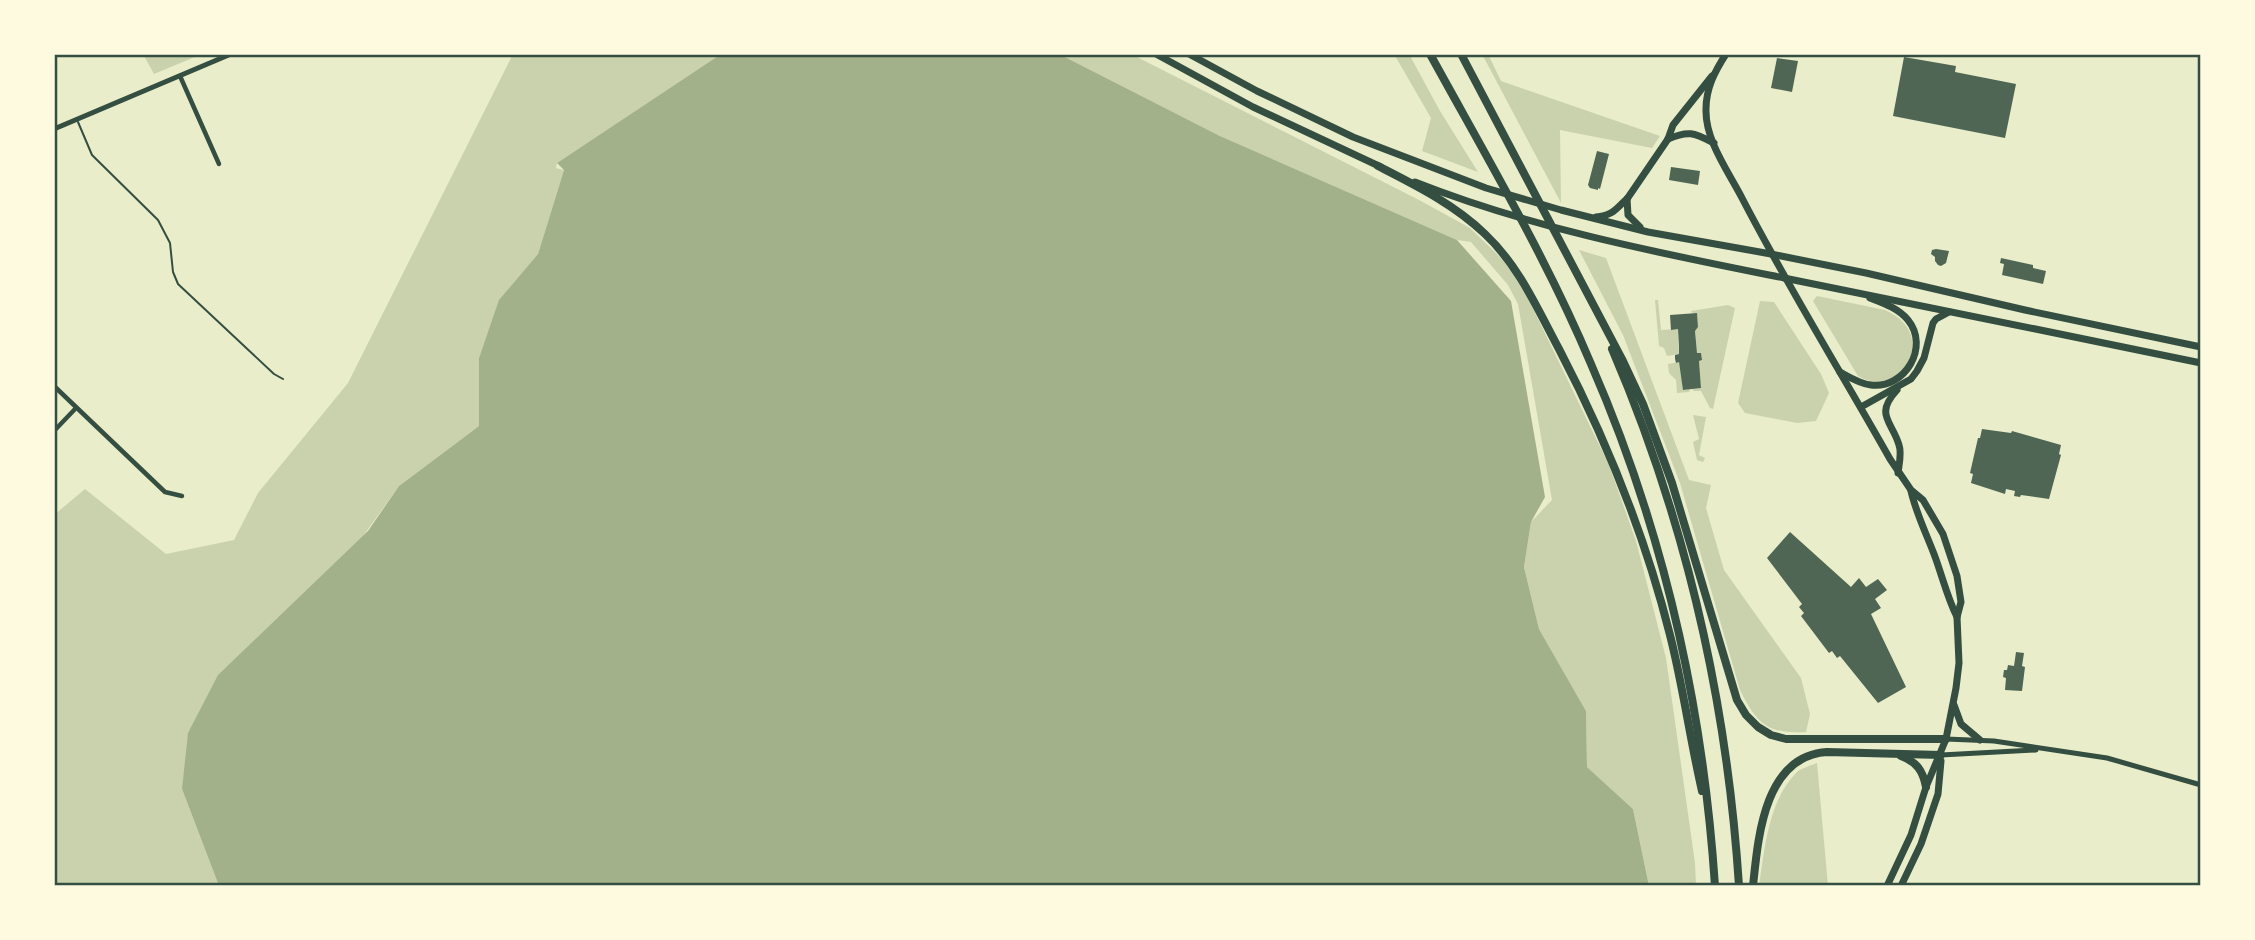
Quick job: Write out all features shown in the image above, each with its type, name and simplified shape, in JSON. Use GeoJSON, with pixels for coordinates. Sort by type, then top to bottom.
{"type":"FeatureCollection","features":[{"type":"Feature","properties":{"kind":"highway"},"geometry":{"type":"LineString","coordinates":[[1430,54],[1533,242],[1592,365],[1629,460],[1669,591],[1691,691],[1710,827],[1715,886]]}},
{"type":"Feature","properties":{"kind":"highway"},"geometry":{"type":"LineString","coordinates":[[1461,54],[1566,251],[1643,404],[1698,564],[1734,692],[1746,715],[1765,732],[1786,739],[1946,739]]}},
{"type":"Feature","properties":{"kind":"highway"},"geometry":{"type":"LineString","coordinates":[[1378,166],[1440,201],[1485,234],[1515,269],[1537,304],[1611,456],[1642,537],[1670,634],[1710,827]]}},
{"type":"Feature","properties":{"kind":"highway"},"geometry":{"type":"LineString","coordinates":[[1566,251],[1632,398],[1663,485],[1686,562],[1701,619],[1719,710],[1731,790],[1739,886]]}},
{"type":"Feature","properties":{"kind":"highway"},"geometry":{"type":"LineString","coordinates":[[1753,886],[1764,815],[1775,787],[1792,766],[1804,757],[1818,753],[1941,755]]}},
{"type":"Feature","properties":{"kind":"highway"},"geometry":{"type":"LineString","coordinates":[[1895,754],[1910,759],[1920,768],[1926,787]]}},
{"type":"Feature","properties":{"kind":"main road"},"geometry":{"type":"LineString","coordinates":[[1156,54],[1253,107],[1378,166],[1453,197],[1537,224],[1702,262],[2201,363]]}},
{"type":"Feature","properties":{"kind":"main road"},"geometry":{"type":"LineString","coordinates":[[1189,54],[1282,103],[1399,156],[1486,187],[1587,217],[2201,347]]}},
{"type":"Feature","properties":{"kind":"main road"},"geometry":{"type":"LineString","coordinates":[[1587,217],[1608,216],[1627,199],[1668,139],[1673,125],[1726,54]]}},
{"type":"Feature","properties":{"kind":"main road"},"geometry":{"type":"LineString","coordinates":[[1714,72],[1706,110],[1714,143],[1771,254],[1898,473],[1910,490],[1923,500],[1943,534],[1957,576],[1961,602],[1957,617],[1959,663],[1954,705],[1941,755],[1926,787],[1911,835],[1887,886]]}},
{"type":"Feature","properties":{"kind":"main road"},"geometry":{"type":"LineString","coordinates":[[1668,139],[1686,132],[1714,143]]}},
{"type":"Feature","properties":{"kind":"main road"},"geometry":{"type":"LineString","coordinates":[[1627,199],[1628,215],[1635,224],[1648,232]]}},
{"type":"Feature","properties":{"kind":"main road"},"geometry":{"type":"LineString","coordinates":[[1840,372],[1867,384],[1878,385],[1901,375],[1909,368],[1917,349],[1913,329],[1901,313],[1852,291]]}},
{"type":"Feature","properties":{"kind":"main road"},"geometry":{"type":"LineString","coordinates":[[1898,473],[1900,446],[1887,423],[1885,412],[1894,394],[1923,362],[1933,323],[1951,311]]}},
{"type":"Feature","properties":{"kind":"main road"},"geometry":{"type":"LineString","coordinates":[[1861,407],[1908,381]]}},
{"type":"Feature","properties":{"kind":"main road"},"geometry":{"type":"LineString","coordinates":[[1910,490],[1957,617]]}},
{"type":"Feature","properties":{"kind":"main road"},"geometry":{"type":"LineString","coordinates":[[1954,705],[1961,724],[1980,740]]}},
{"type":"Feature","properties":{"kind":"main road"},"geometry":{"type":"LineString","coordinates":[[1901,886],[1921,844],[1938,794],[1941,755]]}},
{"type":"Feature","properties":{"kind":"street"},"geometry":{"type":"LineString","coordinates":[[54,129],[231,54]]}},
{"type":"Feature","properties":{"kind":"street"},"geometry":{"type":"LineString","coordinates":[[180,76],[219,164]]}},
{"type":"Feature","properties":{"kind":"street"},"geometry":{"type":"LineString","coordinates":[[54,386],[165,492],[182,496]]}},
{"type":"Feature","properties":{"kind":"street"},"geometry":{"type":"LineString","coordinates":[[54,431],[76,408]]}},
{"type":"Feature","properties":{"kind":"street"},"geometry":{"type":"LineString","coordinates":[[1946,739],[1980,740],[2107,758],[2201,785]]}},
{"type":"Feature","properties":{"kind":"street"},"geometry":{"type":"LineString","coordinates":[[1941,755],[2046,749]]}},
{"type":"Feature","properties":{"kind":"lane"},"geometry":{"type":"LineString","coordinates":[[77,119],[83,138],[93,155],[158,220],[170,243],[173,272],[178,284],[274,374],[283,379]]}},
{"type":"Feature","properties":{"kind":"shaded area"},"geometry":{"type":"Polygon","coordinates":[[[143,54],[202,54],[154,74],[143,54]]]}},
{"type":"Feature","properties":{"kind":"shaded area"},"geometry":{"type":"Polygon","coordinates":[[[513,54],[721,54],[557,163],[556,168],[564,170],[538,254],[500,300],[479,358],[479,426],[399,486],[182,789],[219,886],[54,886],[54,515],[85,489],[166,554],[234,540],[258,493],[348,383],[513,54]]]}},
{"type":"Feature","properties":{"kind":"shaded area"},"geometry":{"type":"Polygon","coordinates":[[[721,54],[1059,54],[1220,136],[1457,240],[1511,301],[1545,497],[1531,522],[1524,567],[1539,629],[1586,711],[1587,767],[1633,809],[1649,886],[219,886],[182,789],[188,733],[218,675],[368,531],[399,486],[479,426],[479,358],[499,300],[538,254],[564,170],[557,163],[721,54]]]}},
{"type":"Feature","properties":{"kind":"shaded area"},"geometry":{"type":"Polygon","coordinates":[[[1059,54],[1131,54],[1470,228],[1519,280],[1609,465],[1636,541],[1666,658],[1696,886],[1649,886],[1633,809],[1587,767],[1586,711],[1539,629],[1524,567],[1531,522],[1552,500],[1518,304],[1508,285],[1471,242],[1457,240],[1220,136],[1059,54]]]}},
{"type":"Feature","properties":{"kind":"shaded area"},"geometry":{"type":"Polygon","coordinates":[[[1394,54],[1409,54],[1478,172],[1422,151],[1431,118],[1394,54]]]}},
{"type":"Feature","properties":{"kind":"shaded area"},"geometry":{"type":"Polygon","coordinates":[[[1482,54],[1488,54],[1501,81],[1660,136],[1652,148],[1560,130],[1561,203],[1482,54]]]}},
{"type":"Feature","properties":{"kind":"shaded area"},"geometry":{"type":"Polygon","coordinates":[[[1579,250],[1606,258],[1689,480],[1711,485],[1706,508],[1724,570],[1801,678],[1810,714],[1806,732],[1772,729],[1758,719],[1740,690],[1680,483],[1623,335],[1579,250]]]}},
{"type":"Feature","properties":{"kind":"shaded area"},"geometry":{"type":"Polygon","coordinates":[[[1817,296],[1885,310],[1902,321],[1911,335],[1912,349],[1908,362],[1899,373],[1887,380],[1873,381],[1858,376],[1813,301],[1817,296]]]}},
{"type":"Feature","properties":{"kind":"shaded area"},"geometry":{"type":"Polygon","coordinates":[[[1655,300],[1658,300],[1661,330],[1678,329],[1679,354],[1667,356],[1664,348],[1659,346],[1655,300]]]}},
{"type":"Feature","properties":{"kind":"shaded area"},"geometry":{"type":"Polygon","coordinates":[[[1760,301],[1774,302],[1821,374],[1829,393],[1816,421],[1797,423],[1745,413],[1738,403],[1760,301]]]}},
{"type":"Feature","properties":{"kind":"shaded area"},"geometry":{"type":"Polygon","coordinates":[[[1728,305],[1735,308],[1713,409],[1701,391],[1692,389],[1701,388],[1699,361],[1702,360],[1701,353],[1697,353],[1697,314],[1691,311],[1728,305]]]}},
{"type":"Feature","properties":{"kind":"shaded area"},"geometry":{"type":"Polygon","coordinates":[[[1679,362],[1684,390],[1690,389],[1689,392],[1677,393],[1676,380],[1669,373],[1668,364],[1679,362]]]}},
{"type":"Feature","properties":{"kind":"shaded area"},"geometry":{"type":"Polygon","coordinates":[[[1693,415],[1706,417],[1699,455],[1705,458],[1703,462],[1697,460],[1693,442],[1699,439],[1693,415]]]}},
{"type":"Feature","properties":{"kind":"shaded area"},"geometry":{"type":"Polygon","coordinates":[[[1817,763],[1828,886],[1759,886],[1769,826],[1780,797],[1797,772],[1817,763]]]}},
{"type":"Feature","properties":{"kind":"building"},"geometry":{"type":"Polygon","coordinates":[[[1904,57],[1956,66],[1955,72],[2016,84],[2005,138],[1893,116],[1904,57]]]}},
{"type":"Feature","properties":{"kind":"building"},"geometry":{"type":"Polygon","coordinates":[[[1777,58],[1798,61],[1792,92],[1771,88],[1777,58]]]}},
{"type":"Feature","properties":{"kind":"building"},"geometry":{"type":"Polygon","coordinates":[[[1597,151],[1609,154],[1598,190],[1588,185],[1597,151]]]}},
{"type":"Feature","properties":{"kind":"building"},"geometry":{"type":"Polygon","coordinates":[[[1671,167],[1700,171],[1698,185],[1669,180],[1671,167]]]}},
{"type":"Feature","properties":{"kind":"building"},"geometry":{"type":"Polygon","coordinates":[[[1932,250],[1949,251],[1946,263],[1941,266],[1931,254],[1932,250]]]}},
{"type":"Feature","properties":{"kind":"building"},"geometry":{"type":"Polygon","coordinates":[[[2001,258],[2033,265],[2033,268],[2046,271],[2043,284],[2002,275],[2004,264],[2000,263],[2001,258]]]}},
{"type":"Feature","properties":{"kind":"building"},"geometry":{"type":"Polygon","coordinates":[[[1697,313],[1698,327],[1695,331],[1697,353],[1701,353],[1702,360],[1699,361],[1701,388],[1683,390],[1679,362],[1676,363],[1675,359],[1675,355],[1679,354],[1678,329],[1671,330],[1670,315],[1697,313]]]}},
{"type":"Feature","properties":{"kind":"building"},"geometry":{"type":"Polygon","coordinates":[[[1982,429],[2012,431],[2061,445],[2061,455],[2049,499],[2014,496],[2015,491],[2006,489],[2005,494],[1971,483],[1973,474],[1970,473],[1982,429]]]}},
{"type":"Feature","properties":{"kind":"building"},"geometry":{"type":"Polygon","coordinates":[[[1790,532],[1851,587],[1859,578],[1866,587],[1878,579],[1887,590],[1875,599],[1881,608],[1871,614],[1906,687],[1878,703],[1840,656],[1837,658],[1832,651],[1829,653],[1801,616],[1804,613],[1799,607],[1802,604],[1767,558],[1790,532]]]}},
{"type":"Feature","properties":{"kind":"building"},"geometry":{"type":"Polygon","coordinates":[[[2016,652],[2024,653],[2022,691],[2005,690],[2004,670],[2007,670],[2008,665],[2014,666],[2016,652]]]}}]}
